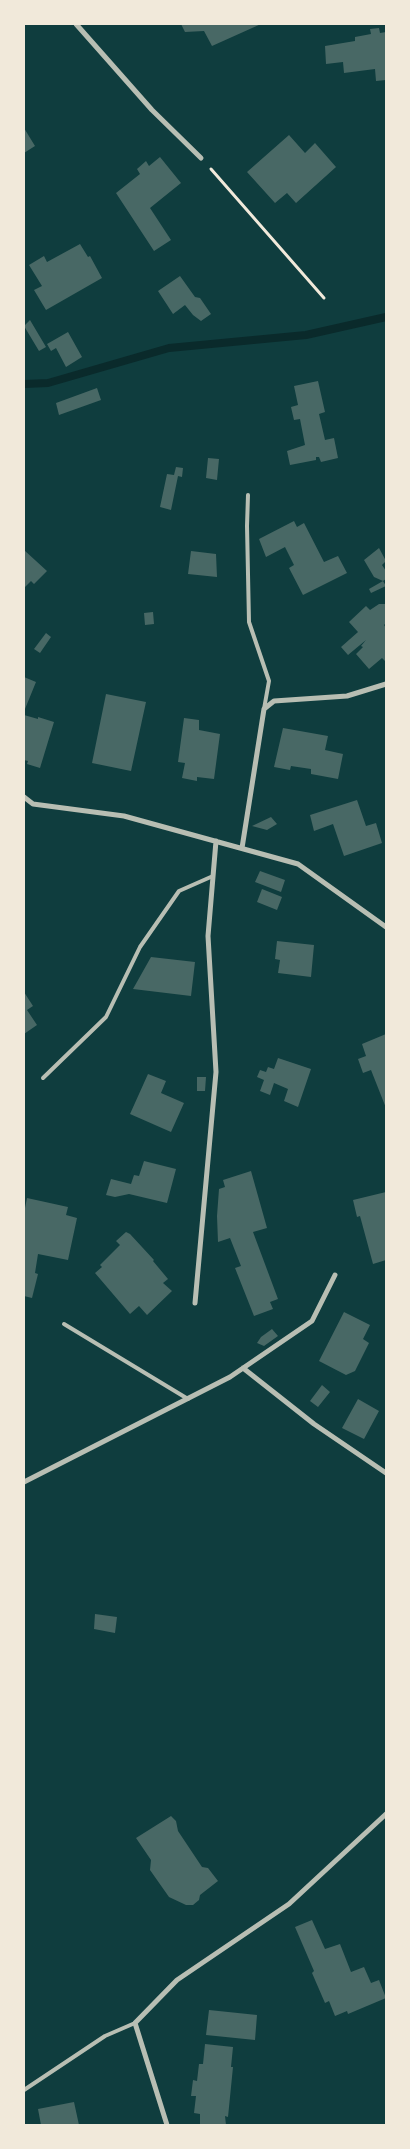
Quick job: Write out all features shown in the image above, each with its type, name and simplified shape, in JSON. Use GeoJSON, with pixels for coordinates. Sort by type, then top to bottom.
{"type":"FeatureCollection","features":[{"type":"Feature","properties":{"kind":"street"},"geometry":{"type":"LineString","coordinates":[[76,24],[152,110],[201,158]]}},
{"type":"Feature","properties":{"kind":"street"},"geometry":{"type":"LineString","coordinates":[[242,848],[264,709],[274,701],[347,696],[386,684]]}},
{"type":"Feature","properties":{"kind":"street"},"geometry":{"type":"LineString","coordinates":[[24,797],[34,804],[124,816],[298,864],[386,927]]}},
{"type":"Feature","properties":{"kind":"street"},"geometry":{"type":"LineString","coordinates":[[195,1303],[216,1072],[208,936],[216,841]]}},
{"type":"Feature","properties":{"kind":"street"},"geometry":{"type":"LineString","coordinates":[[24,1482],[230,1377],[312,1321],[335,1275]]}},
{"type":"Feature","properties":{"kind":"street"},"geometry":{"type":"LineString","coordinates":[[243,1368],[314,1424],[386,1472]]}},
{"type":"Feature","properties":{"kind":"street"},"geometry":{"type":"LineString","coordinates":[[167,2125],[135,2023],[177,1980],[289,1904],[386,1814]]}},
{"type":"Feature","properties":{"kind":"lane"},"geometry":{"type":"LineString","coordinates":[[248,495],[249,622],[269,681],[264,709]]}},
{"type":"Feature","properties":{"kind":"lane"},"geometry":{"type":"LineString","coordinates":[[43,1078],[106,1017],[140,947],[179,891],[213,876]]}},
{"type":"Feature","properties":{"kind":"lane"},"geometry":{"type":"LineString","coordinates":[[64,1324],[188,1399]]}},
{"type":"Feature","properties":{"kind":"lane"},"geometry":{"type":"LineString","coordinates":[[24,2090],[105,2036],[135,2023]]}},
{"type":"Feature","properties":{"kind":"path"},"geometry":{"type":"LineString","coordinates":[[201,158],[324,298]]}},
{"type":"Feature","properties":{"kind":"building"},"geometry":{"type":"Polygon","coordinates":[[[181,24],[261,24],[212,46],[204,31],[185,32],[181,24]]]}},
{"type":"Feature","properties":{"kind":"building"},"geometry":{"type":"Polygon","coordinates":[[[379,28],[380,33],[386,32],[386,80],[376,81],[375,69],[344,73],[343,62],[326,64],[325,46],[355,41],[355,37],[371,34],[370,29],[379,28]]]}},
{"type":"Feature","properties":{"kind":"building"},"geometry":{"type":"Polygon","coordinates":[[[24,128],[35,146],[24,153],[24,128]]]}},
{"type":"Feature","properties":{"kind":"building"},"geometry":{"type":"Polygon","coordinates":[[[289,135],[305,153],[315,143],[336,167],[296,203],[287,193],[275,203],[247,172],[289,135]]]}},
{"type":"Feature","properties":{"kind":"building"},"geometry":{"type":"Polygon","coordinates":[[[160,157],[181,183],[150,208],[171,240],[154,251],[116,193],[140,174],[137,169],[146,161],[149,166],[160,157]]]}},
{"type":"Feature","properties":{"kind":"building"},"geometry":{"type":"Polygon","coordinates":[[[80,244],[88,257],[90,256],[102,278],[46,310],[34,290],[42,286],[29,265],[44,256],[47,262],[80,244]]]}},
{"type":"Feature","properties":{"kind":"building"},"geometry":{"type":"Polygon","coordinates":[[[180,276],[195,297],[200,298],[211,314],[201,321],[185,305],[173,314],[158,291],[180,276]]]}},
{"type":"Feature","properties":{"kind":"building"},"geometry":{"type":"Polygon","coordinates":[[[30,320],[46,347],[39,351],[24,326],[30,320]]]}},
{"type":"Feature","properties":{"kind":"building"},"geometry":{"type":"Polygon","coordinates":[[[68,332],[82,357],[66,367],[56,348],[51,351],[47,344],[68,332]]]}},
{"type":"Feature","properties":{"kind":"building"},"geometry":{"type":"Polygon","coordinates":[[[318,381],[325,412],[319,414],[325,440],[334,438],[338,458],[321,462],[319,457],[316,457],[316,460],[290,465],[287,451],[305,445],[300,419],[294,420],[291,407],[298,405],[294,386],[318,381]]]}},
{"type":"Feature","properties":{"kind":"building"},"geometry":{"type":"Polygon","coordinates":[[[97,388],[101,400],[59,415],[56,403],[97,388]]]}},
{"type":"Feature","properties":{"kind":"building"},"geometry":{"type":"Polygon","coordinates":[[[208,458],[219,459],[217,480],[206,478],[208,458]]]}},
{"type":"Feature","properties":{"kind":"building"},"geometry":{"type":"Polygon","coordinates":[[[176,467],[183,468],[182,477],[178,476],[171,510],[160,507],[167,474],[174,475],[176,467]]]}},
{"type":"Feature","properties":{"kind":"building"},"geometry":{"type":"Polygon","coordinates":[[[294,521],[297,527],[304,523],[324,562],[338,556],[347,573],[303,595],[289,568],[294,565],[285,547],[266,557],[259,539],[294,521]]]}},
{"type":"Feature","properties":{"kind":"building"},"geometry":{"type":"Polygon","coordinates":[[[379,548],[386,561],[382,565],[386,571],[386,579],[383,581],[374,577],[364,560],[379,548]]]}},
{"type":"Feature","properties":{"kind":"building"},"geometry":{"type":"Polygon","coordinates":[[[24,550],[47,571],[34,584],[31,581],[24,588],[24,550]]]}},
{"type":"Feature","properties":{"kind":"building"},"geometry":{"type":"Polygon","coordinates":[[[191,551],[216,554],[217,577],[188,574],[191,551]]]}},
{"type":"Feature","properties":{"kind":"building"},"geometry":{"type":"Polygon","coordinates":[[[383,581],[386,586],[371,593],[369,589],[383,581]]]}},
{"type":"Feature","properties":{"kind":"building"},"geometry":{"type":"Polygon","coordinates":[[[379,604],[386,604],[386,623],[384,625],[386,628],[386,662],[382,658],[369,669],[356,654],[363,647],[361,646],[366,640],[348,655],[341,647],[358,632],[349,622],[366,606],[370,610],[379,604]]]}},
{"type":"Feature","properties":{"kind":"building"},"geometry":{"type":"Polygon","coordinates":[[[153,612],[154,624],[145,625],[144,613],[153,612]]]}},
{"type":"Feature","properties":{"kind":"building"},"geometry":{"type":"Polygon","coordinates":[[[46,633],[51,637],[40,653],[34,649],[46,633]]]}},
{"type":"Feature","properties":{"kind":"building"},"geometry":{"type":"Polygon","coordinates":[[[24,677],[36,682],[25,709],[24,708],[24,677]]]}},
{"type":"Feature","properties":{"kind":"building"},"geometry":{"type":"Polygon","coordinates":[[[106,694],[146,702],[131,771],[92,763],[106,694]]]}},
{"type":"Feature","properties":{"kind":"building"},"geometry":{"type":"Polygon","coordinates":[[[24,715],[54,722],[40,768],[27,764],[28,761],[24,760],[24,715]]]}},
{"type":"Feature","properties":{"kind":"building"},"geometry":{"type":"Polygon","coordinates":[[[184,718],[199,720],[199,730],[220,734],[214,779],[197,777],[197,781],[182,778],[185,763],[178,762],[184,718]]]}},
{"type":"Feature","properties":{"kind":"building"},"geometry":{"type":"Polygon","coordinates":[[[283,728],[328,736],[325,750],[343,754],[338,779],[311,774],[311,769],[291,766],[290,770],[274,767],[283,728]]]}},
{"type":"Feature","properties":{"kind":"building"},"geometry":{"type":"Polygon","coordinates":[[[357,800],[366,826],[376,823],[382,843],[344,856],[333,824],[314,831],[310,815],[357,800]]]}},
{"type":"Feature","properties":{"kind":"building"},"geometry":{"type":"Polygon","coordinates":[[[271,817],[277,824],[267,830],[252,826],[271,817]]]}},
{"type":"Feature","properties":{"kind":"building"},"geometry":{"type":"Polygon","coordinates":[[[260,871],[285,880],[281,892],[255,882],[260,871]]]}},
{"type":"Feature","properties":{"kind":"building"},"geometry":{"type":"Polygon","coordinates":[[[262,889],[282,897],[277,910],[257,902],[262,889]]]}},
{"type":"Feature","properties":{"kind":"building"},"geometry":{"type":"Polygon","coordinates":[[[277,941],[314,945],[311,977],[278,973],[280,960],[275,959],[277,941]]]}},
{"type":"Feature","properties":{"kind":"building"},"geometry":{"type":"Polygon","coordinates":[[[151,957],[195,962],[191,996],[133,989],[151,957]]]}},
{"type":"Feature","properties":{"kind":"building"},"geometry":{"type":"Polygon","coordinates":[[[24,992],[33,1006],[27,1010],[37,1025],[24,1034],[24,992]]]}},
{"type":"Feature","properties":{"kind":"building"},"geometry":{"type":"Polygon","coordinates":[[[386,1034],[386,1108],[371,1070],[363,1073],[358,1059],[366,1056],[362,1044],[386,1034]]]}},
{"type":"Feature","properties":{"kind":"building"},"geometry":{"type":"Polygon","coordinates":[[[278,1058],[311,1069],[298,1107],[284,1101],[288,1089],[274,1083],[270,1095],[260,1091],[264,1080],[257,1077],[260,1070],[266,1072],[268,1067],[274,1069],[278,1058]]]}},
{"type":"Feature","properties":{"kind":"building"},"geometry":{"type":"Polygon","coordinates":[[[148,1074],[166,1081],[161,1093],[184,1103],[171,1132],[130,1114],[148,1074]]]}},
{"type":"Feature","properties":{"kind":"building"},"geometry":{"type":"Polygon","coordinates":[[[197,1077],[206,1077],[205,1091],[197,1091],[197,1077]]]}},
{"type":"Feature","properties":{"kind":"building"},"geometry":{"type":"Polygon","coordinates":[[[144,1161],[176,1169],[167,1203],[129,1194],[115,1197],[106,1195],[111,1179],[131,1184],[134,1175],[139,1176],[144,1161]]]}},
{"type":"Feature","properties":{"kind":"building"},"geometry":{"type":"Polygon","coordinates":[[[251,1171],[267,1228],[253,1232],[278,1299],[270,1302],[273,1309],[254,1316],[235,1268],[241,1266],[230,1238],[218,1242],[217,1216],[219,1189],[225,1187],[223,1180],[251,1171]]]}},
{"type":"Feature","properties":{"kind":"building"},"geometry":{"type":"Polygon","coordinates":[[[386,1192],[386,1260],[373,1264],[360,1216],[357,1217],[353,1200],[386,1192]]]}},
{"type":"Feature","properties":{"kind":"building"},"geometry":{"type":"Polygon","coordinates":[[[27,1198],[68,1207],[66,1215],[77,1218],[68,1260],[38,1254],[35,1273],[38,1274],[32,1298],[24,1296],[24,1213],[27,1198]]]}},
{"type":"Feature","properties":{"kind":"building"},"geometry":{"type":"Polygon","coordinates":[[[126,1232],[154,1260],[168,1279],[163,1283],[172,1291],[147,1315],[139,1306],[130,1314],[95,1273],[102,1267],[100,1265],[120,1245],[116,1241],[126,1232]]]}},
{"type":"Feature","properties":{"kind":"building"},"geometry":{"type":"Polygon","coordinates":[[[344,1312],[370,1325],[363,1339],[369,1343],[355,1371],[346,1375],[319,1361],[344,1312]]]}},
{"type":"Feature","properties":{"kind":"building"},"geometry":{"type":"Polygon","coordinates":[[[272,1329],[278,1336],[264,1346],[257,1343],[261,1337],[272,1329]]]}},
{"type":"Feature","properties":{"kind":"building"},"geometry":{"type":"Polygon","coordinates":[[[322,1385],[330,1392],[318,1407],[310,1401],[322,1385]]]}},
{"type":"Feature","properties":{"kind":"building"},"geometry":{"type":"Polygon","coordinates":[[[358,1399],[379,1411],[364,1439],[342,1428],[358,1399]]]}},
{"type":"Feature","properties":{"kind":"building"},"geometry":{"type":"Polygon","coordinates":[[[95,1614],[117,1617],[115,1633],[94,1629],[95,1614]]]}},
{"type":"Feature","properties":{"kind":"building"},"geometry":{"type":"Polygon","coordinates":[[[171,1816],[176,1821],[178,1831],[202,1867],[208,1868],[218,1881],[200,1895],[199,1900],[193,1905],[186,1905],[169,1897],[150,1870],[151,1860],[136,1838],[171,1816]]]}},
{"type":"Feature","properties":{"kind":"building"},"geometry":{"type":"Polygon","coordinates":[[[312,1920],[325,1949],[340,1944],[351,1972],[364,1967],[371,1983],[379,1980],[386,1998],[348,2014],[347,2011],[335,2016],[329,2001],[325,2003],[312,1973],[314,1971],[295,1927],[312,1920]]]}},
{"type":"Feature","properties":{"kind":"building"},"geometry":{"type":"Polygon","coordinates":[[[209,2010],[257,2015],[255,2040],[206,2035],[209,2010]]]}},
{"type":"Feature","properties":{"kind":"building"},"geometry":{"type":"Polygon","coordinates":[[[205,2044],[233,2047],[228,2117],[225,2116],[226,2125],[200,2125],[200,2114],[194,2113],[196,2096],[191,2096],[193,2080],[197,2081],[199,2064],[203,2064],[205,2044]]]}},
{"type":"Feature","properties":{"kind":"building"},"geometry":{"type":"Polygon","coordinates":[[[74,2102],[79,2125],[41,2125],[38,2109],[74,2102]]]}},
{"type":"Feature","properties":{"kind":"waterway"},"geometry":{"type":"LineString","coordinates":[[24,384],[48,383],[169,348],[306,335],[386,317]]}}]}
